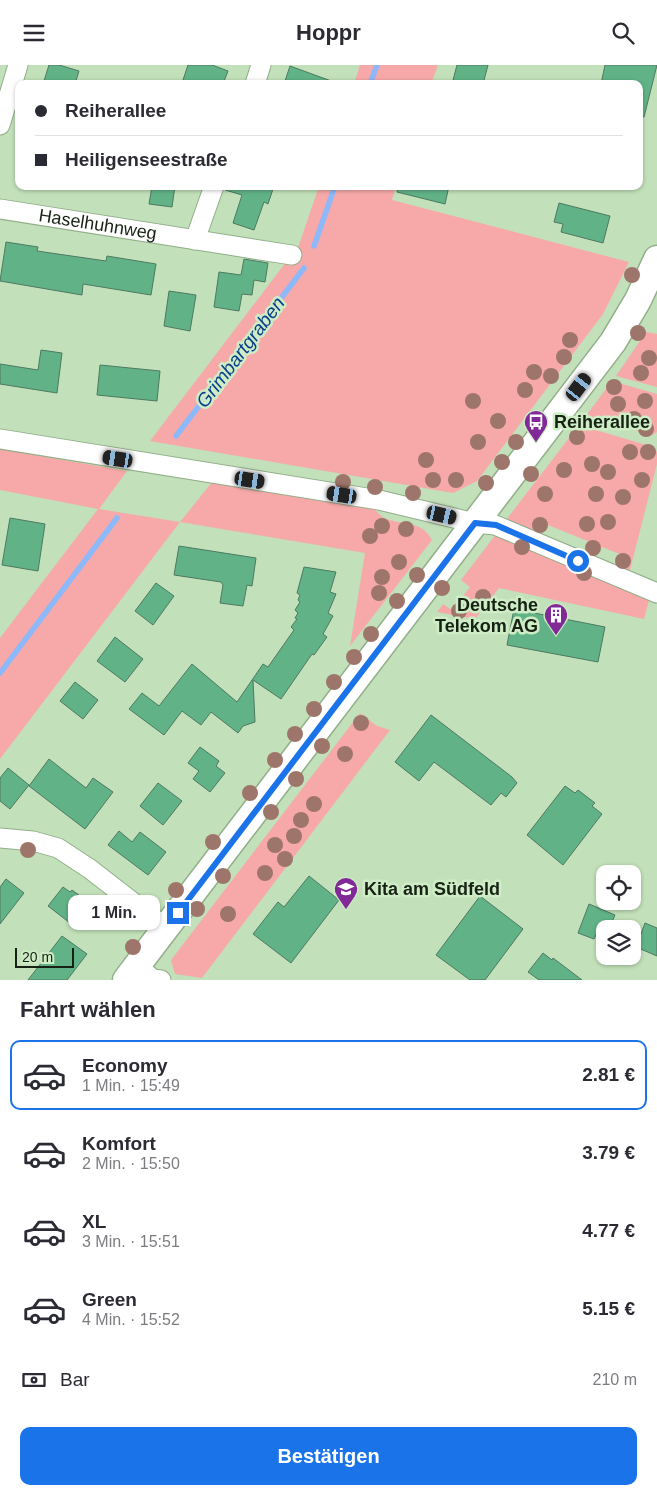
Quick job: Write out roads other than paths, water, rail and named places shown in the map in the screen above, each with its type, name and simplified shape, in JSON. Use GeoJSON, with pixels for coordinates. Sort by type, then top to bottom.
{"type":"FeatureCollection","features":[{"type":"Feature","properties":{"kind":"main road"},"geometry":{"type":"LineString","coordinates":[[132,973],[613,341],[638,300],[657,259]]}},
{"type":"Feature","properties":{"kind":"street"},"geometry":{"type":"LineString","coordinates":[[0,125],[18,65]]}},
{"type":"Feature","properties":{"kind":"street"},"geometry":{"type":"LineString","coordinates":[[255,80],[261,65]]}},
{"type":"Feature","properties":{"kind":"street"},"geometry":{"type":"LineString","coordinates":[[195,240],[213,190]]}},
{"type":"Feature","properties":{"kind":"street","name":"Haselhuhnweg"},"geometry":{"type":"LineString","coordinates":[[0,209],[292,255]]}},
{"type":"Feature","properties":{"kind":"street"},"geometry":{"type":"LineString","coordinates":[[0,439],[379,500],[475,523],[496,525],[657,593]]}},
{"type":"Feature","properties":{"kind":"street"},"geometry":{"type":"LineString","coordinates":[[0,838],[33,841],[58,848],[90,869],[166,928]]}},
{"type":"Feature","properties":{"kind":"street"},"geometry":{"type":"LineString","coordinates":[[132,973],[161,980]]}},
{"type":"Feature","properties":{"kind":"waterway","name":"Grimbartgraben"},"geometry":{"type":"LineString","coordinates":[[371,80],[377,65]]}},
{"type":"Feature","properties":{"kind":"waterway","name":"Grimbartgraben"},"geometry":{"type":"LineString","coordinates":[[314,246],[334,190]]}},
{"type":"Feature","properties":{"kind":"waterway","name":"Grimbartgraben"},"geometry":{"type":"LineString","coordinates":[[176,436],[304,268]]}},
{"type":"Feature","properties":{"kind":"waterway","name":"Grimbartgraben"},"geometry":{"type":"LineString","coordinates":[[0,673],[117,518]]}},
{"type":"Feature","properties":{"kind":"place","name":"Reiherallee"},"geometry":{"type":"Point","coordinates":[536,443]}},
{"type":"Feature","properties":{"kind":"place","name":"Deutsche Telekom AG"},"geometry":{"type":"Point","coordinates":[556,636]}},
{"type":"Feature","properties":{"kind":"place","name":"Kita am Südfeld"},"geometry":{"type":"Point","coordinates":[346,910]}}]}
